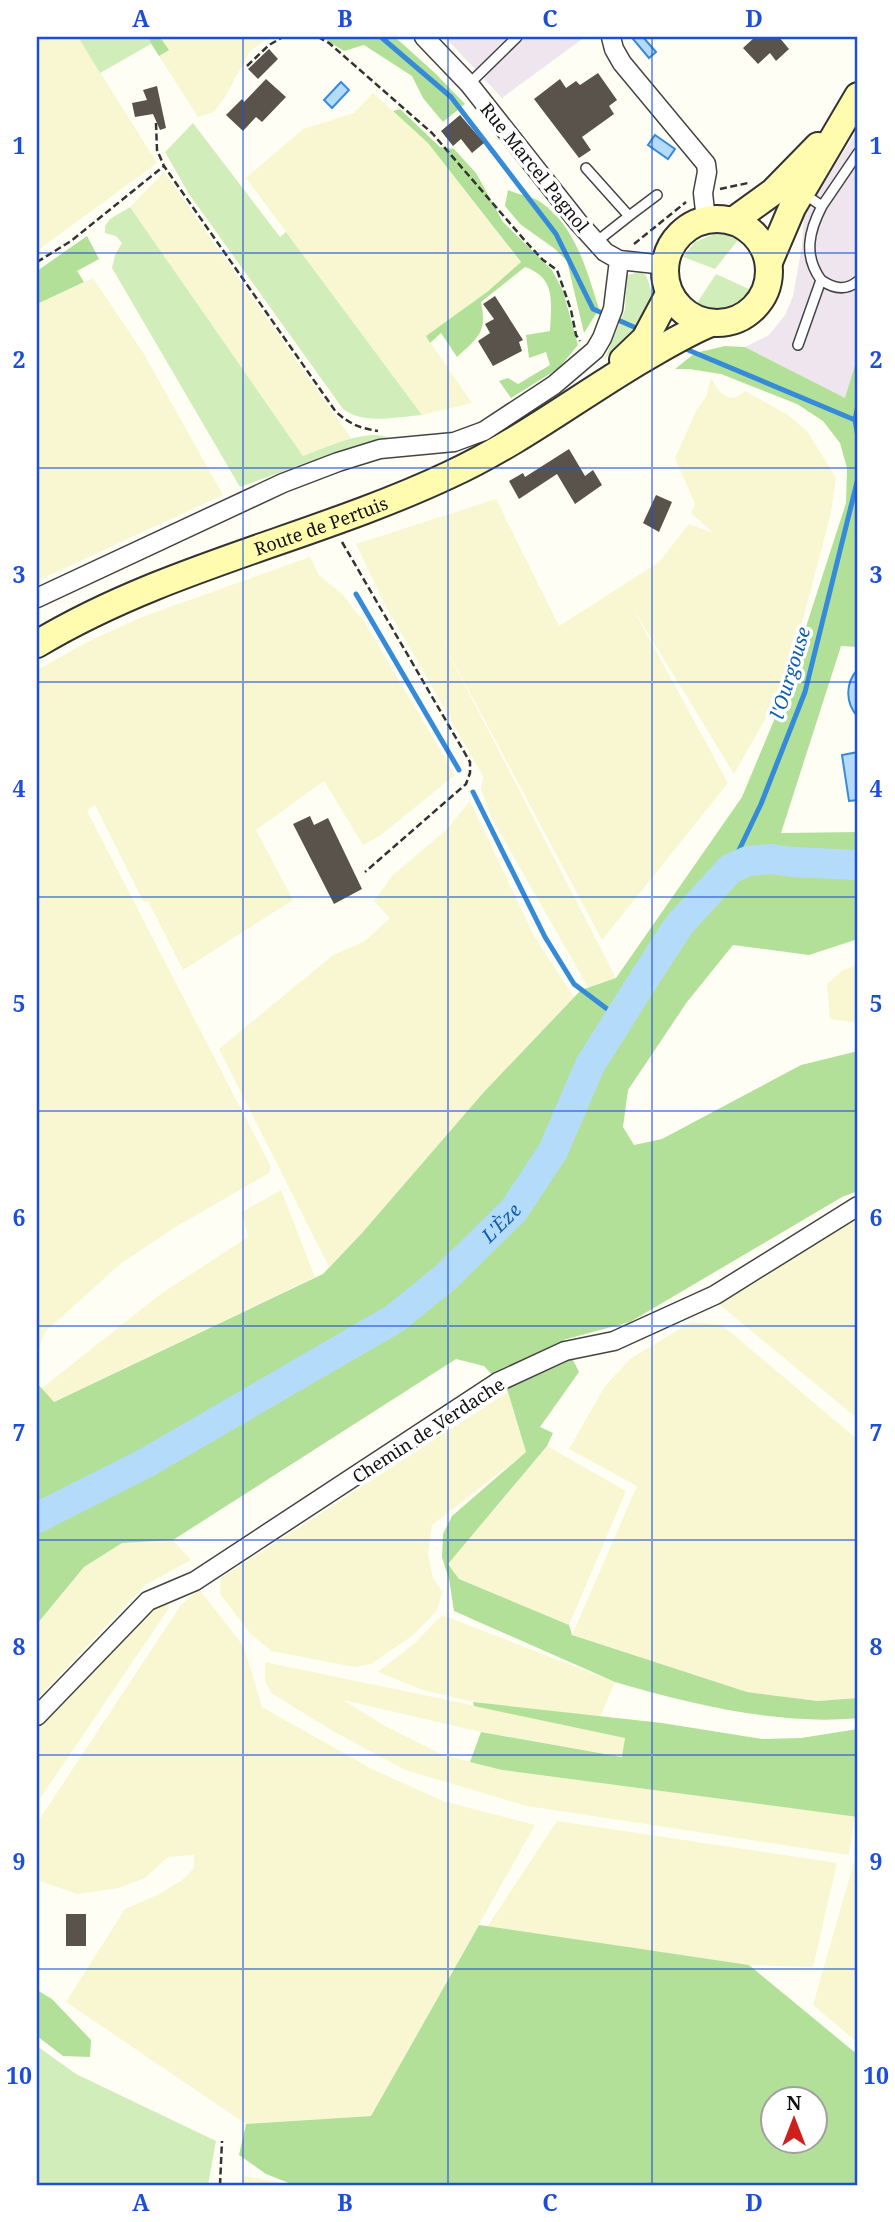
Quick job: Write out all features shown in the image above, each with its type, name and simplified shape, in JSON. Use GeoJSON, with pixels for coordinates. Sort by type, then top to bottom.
{"type":"FeatureCollection","features":[{"type":"Feature","properties":{"kind":"main road"},"geometry":{"type":"LineString","coordinates":[[769,262],[780,232],[812,199],[853,105]]}},
{"type":"Feature","properties":{"kind":"main road"},"geometry":{"type":"LineString","coordinates":[[733,221],[773,192],[853,105]]}},
{"type":"Feature","properties":{"kind":"main road"},"geometry":{"type":"LineString","coordinates":[[719,218],[733,221],[757,236],[765,248],[769,262],[769,279],[765,294],[743,317],[727,323],[711,323],[694,318],[680,308],[669,294],[665,279],[668,252],[683,231],[706,220],[719,218]]}},
{"type":"Feature","properties":{"kind":"main road","name":"Route de Pertuis"},"geometry":{"type":"LineString","coordinates":[[594,388],[645,339],[669,294]]}},
{"type":"Feature","properties":{"kind":"main road","name":"Route de Pertuis"},"geometry":{"type":"LineString","coordinates":[[37,644],[105,608],[164,583],[332,524],[457,472],[691,331],[711,323]]}},
{"type":"Feature","properties":{"kind":"street"},"geometry":{"type":"LineString","coordinates":[[611,37],[622,63],[706,164],[708,172],[703,193],[706,220]]}},
{"type":"Feature","properties":{"kind":"street","name":"Rue Marcel Pagnol"},"geometry":{"type":"LineString","coordinates":[[431,39],[596,242],[612,257],[626,261]]}},
{"type":"Feature","properties":{"kind":"street"},"geometry":{"type":"LineString","coordinates":[[37,598],[271,489],[338,462],[380,449],[454,442],[484,431],[554,385],[589,356],[602,338],[610,320],[626,261],[665,265]]}},
{"type":"Feature","properties":{"kind":"street","name":"Chemin de Verdache"},"geometry":{"type":"LineString","coordinates":[[37,1716],[148,1601],[195,1581],[498,1382],[565,1351],[614,1341],[715,1294],[858,1206]]}},
{"type":"Feature","properties":{"kind":"lane"},"geometry":{"type":"LineString","coordinates":[[469,84],[517,37]]}},
{"type":"Feature","properties":{"kind":"lane"},"geometry":{"type":"LineString","coordinates":[[858,153],[812,199],[809,247],[813,266],[821,280],[834,287],[843,288],[858,281]]}},
{"type":"Feature","properties":{"kind":"lane"},"geometry":{"type":"LineString","coordinates":[[586,168],[629,216]]}},
{"type":"Feature","properties":{"kind":"lane"},"geometry":{"type":"LineString","coordinates":[[596,242],[657,195]]}},
{"type":"Feature","properties":{"kind":"lane"},"geometry":{"type":"LineString","coordinates":[[798,345],[821,280]]}},
{"type":"Feature","properties":{"kind":"path"},"geometry":{"type":"LineString","coordinates":[[247,66],[269,45],[283,37]]}},
{"type":"Feature","properties":{"kind":"path"},"geometry":{"type":"LineString","coordinates":[[318,37],[329,43],[432,133],[527,243],[557,270],[571,310],[576,335],[589,356]]}},
{"type":"Feature","properties":{"kind":"path"},"geometry":{"type":"LineString","coordinates":[[156,123],[157,150],[164,166],[336,412],[349,424],[386,433]]}},
{"type":"Feature","properties":{"kind":"path"},"geometry":{"type":"LineString","coordinates":[[37,261],[71,241],[164,166]]}},
{"type":"Feature","properties":{"kind":"path"},"geometry":{"type":"LineString","coordinates":[[626,261],[631,246],[695,194],[703,193]]}},
{"type":"Feature","properties":{"kind":"path"},"geometry":{"type":"LineString","coordinates":[[332,524],[470,762],[466,783],[365,872]]}},
{"type":"Feature","properties":{"kind":"path"},"geometry":{"type":"LineString","coordinates":[[219,2185],[222,2141]]}},
{"type":"Feature","properties":{"kind":"shaded area"},"geometry":{"type":"Polygon","coordinates":[[[445,37],[585,37],[502,98],[445,37]]]}},
{"type":"Feature","properties":{"kind":"shaded area"},"geometry":{"type":"Polygon","coordinates":[[[858,129],[858,355],[846,399],[745,347],[769,335],[785,315],[793,296],[802,246],[804,214],[858,129]]]}},
{"type":"Feature","properties":{"kind":"green space"},"geometry":{"type":"Polygon","coordinates":[[[37,37],[78,37],[157,163],[37,251],[37,37]]]}},
{"type":"Feature","properties":{"kind":"green space"},"geometry":{"type":"Polygon","coordinates":[[[78,37],[147,37],[151,44],[100,73],[78,37]]]}},
{"type":"Feature","properties":{"kind":"green space"},"geometry":{"type":"Polygon","coordinates":[[[147,37],[160,37],[169,50],[159,56],[147,37]]]}},
{"type":"Feature","properties":{"kind":"green space"},"geometry":{"type":"Polygon","coordinates":[[[160,37],[270,37],[250,51],[214,112],[198,117],[159,56],[168,50],[160,37]]]}},
{"type":"Feature","properties":{"kind":"green space"},"geometry":{"type":"Polygon","coordinates":[[[321,37],[395,37],[465,104],[443,122],[423,98],[412,76],[364,45],[344,51],[321,37]]]}},
{"type":"Feature","properties":{"kind":"green space"},"geometry":{"type":"Polygon","coordinates":[[[373,93],[428,143],[521,263],[487,292],[426,336],[472,403],[422,415],[246,178],[303,129],[354,113],[373,93]]]}},
{"type":"Feature","properties":{"kind":"green space"},"geometry":{"type":"Polygon","coordinates":[[[400,109],[440,147],[454,149],[476,173],[503,222],[552,270],[563,291],[578,345],[559,368],[511,398],[499,381],[508,378],[518,384],[550,365],[546,352],[529,358],[526,335],[550,331],[551,302],[547,285],[543,278],[525,267],[481,302],[483,320],[480,333],[457,357],[441,333],[430,343],[426,336],[487,292],[521,262],[428,143],[393,111],[400,109]]]}},
{"type":"Feature","properties":{"kind":"green space"},"geometry":{"type":"Polygon","coordinates":[[[193,123],[280,237],[286,232],[422,415],[371,418],[351,414],[343,409],[189,194],[165,152],[193,123]]]}},
{"type":"Feature","properties":{"kind":"green space"},"geometry":{"type":"Polygon","coordinates":[[[164,172],[351,438],[303,456],[130,207],[164,172]]]}},
{"type":"Feature","properties":{"kind":"green space"},"geometry":{"type":"Polygon","coordinates":[[[508,190],[539,201],[562,222],[571,235],[599,309],[584,333],[567,261],[520,224],[505,206],[508,190]]]}},
{"type":"Feature","properties":{"kind":"green space"},"geometry":{"type":"Polygon","coordinates":[[[130,207],[303,456],[360,437],[371,435],[391,439],[345,449],[240,487],[112,268],[122,243],[116,236],[105,233],[105,226],[110,219],[130,207]]]}},
{"type":"Feature","properties":{"kind":"green space"},"geometry":{"type":"Polygon","coordinates":[[[715,234],[738,240],[715,269],[683,257],[695,242],[715,234]]]}},
{"type":"Feature","properties":{"kind":"green space"},"geometry":{"type":"Polygon","coordinates":[[[87,236],[99,259],[77,271],[84,282],[37,304],[37,271],[87,236]]]}},
{"type":"Feature","properties":{"kind":"green space"},"geometry":{"type":"Polygon","coordinates":[[[640,272],[646,275],[653,296],[645,320],[605,358],[625,310],[627,275],[640,272]]]}},
{"type":"Feature","properties":{"kind":"green space"},"geometry":{"type":"Polygon","coordinates":[[[716,274],[751,290],[740,302],[727,308],[712,308],[697,303],[716,274]]]}},
{"type":"Feature","properties":{"kind":"green space"},"geometry":{"type":"Polygon","coordinates":[[[93,278],[144,354],[223,495],[37,581],[37,304],[93,278]]]}},
{"type":"Feature","properties":{"kind":"green space"},"geometry":{"type":"Polygon","coordinates":[[[725,346],[745,347],[845,398],[858,355],[858,647],[841,646],[781,833],[858,832],[858,939],[809,955],[733,945],[687,1002],[628,1090],[623,1127],[634,1145],[662,1139],[801,1065],[858,1051],[858,1191],[842,1197],[630,1322],[563,1340],[579,1372],[540,1427],[553,1433],[547,1446],[448,1564],[459,1579],[569,1625],[572,1635],[747,1692],[818,1701],[858,1698],[858,1718],[829,1720],[767,1716],[704,1705],[644,1690],[615,1682],[454,1611],[442,1557],[443,1534],[452,1516],[526,1452],[508,1392],[484,1366],[456,1359],[173,1540],[122,1543],[84,1567],[37,1624],[37,1383],[54,1402],[323,1274],[483,1093],[581,990],[616,978],[742,797],[782,701],[846,503],[847,468],[840,443],[823,421],[797,404],[721,374],[675,369],[695,353],[725,346]]]}},
{"type":"Feature","properties":{"kind":"green space"},"geometry":{"type":"Polygon","coordinates":[[[711,378],[718,390],[727,397],[735,398],[745,391],[788,415],[807,431],[836,478],[831,513],[797,642],[767,716],[734,774],[632,607],[728,783],[602,940],[436,629],[616,978],[588,987],[492,819],[481,789],[483,776],[384,603],[356,544],[496,499],[559,626],[659,562],[689,524],[713,533],[691,513],[695,504],[675,458],[697,409],[706,397],[711,378]]]}},
{"type":"Feature","properties":{"kind":"green space"},"geometry":{"type":"Polygon","coordinates":[[[310,557],[319,575],[343,595],[365,623],[455,775],[381,835],[363,845],[324,781],[256,830],[293,900],[183,970],[148,901],[144,902],[140,895],[95,805],[87,811],[271,1167],[269,1173],[174,1228],[119,1265],[45,1332],[37,1353],[37,670],[89,641],[142,617],[310,557]]]}},
{"type":"Feature","properties":{"kind":"green space"},"geometry":{"type":"Polygon","coordinates":[[[470,801],[534,936],[574,997],[483,1093],[362,1233],[329,1267],[219,1049],[333,955],[365,941],[390,918],[374,901],[392,876],[446,830],[470,801]]]}},
{"type":"Feature","properties":{"kind":"green space"},"geometry":{"type":"Polygon","coordinates":[[[858,965],[858,1023],[830,1019],[827,984],[843,970],[858,965]]]}},
{"type":"Feature","properties":{"kind":"green space"},"geometry":{"type":"Polygon","coordinates":[[[281,1190],[315,1277],[53,1402],[42,1388],[162,1293],[248,1237],[242,1212],[281,1190]]]}},
{"type":"Feature","properties":{"kind":"green space"},"geometry":{"type":"Polygon","coordinates":[[[858,1219],[858,1419],[715,1301],[858,1219]]]}},
{"type":"Feature","properties":{"kind":"green space"},"geometry":{"type":"Polygon","coordinates":[[[691,1322],[722,1325],[858,1440],[858,1698],[818,1701],[747,1692],[572,1635],[637,1486],[569,1449],[605,1386],[630,1359],[691,1322]]]}},
{"type":"Feature","properties":{"kind":"green space"},"geometry":{"type":"Polygon","coordinates":[[[508,1392],[526,1452],[432,1525],[428,1554],[433,1578],[442,1592],[437,1611],[412,1636],[371,1664],[355,1667],[271,1651],[250,1633],[220,1594],[221,1578],[508,1392]]]}},
{"type":"Feature","properties":{"kind":"green space"},"geometry":{"type":"Polygon","coordinates":[[[547,1446],[626,1491],[569,1625],[459,1579],[448,1564],[547,1446]]]}},
{"type":"Feature","properties":{"kind":"green space"},"geometry":{"type":"Polygon","coordinates":[[[173,1540],[191,1560],[145,1585],[37,1699],[37,1624],[84,1567],[122,1543],[173,1540]]]}},
{"type":"Feature","properties":{"kind":"green space"},"geometry":{"type":"Polygon","coordinates":[[[199,1589],[244,1647],[262,1707],[372,1769],[443,1801],[535,1825],[371,2116],[246,2124],[66,2002],[125,1909],[181,1881],[194,1868],[194,1855],[168,1857],[145,1878],[119,1888],[77,1894],[37,1880],[37,1823],[181,1605],[199,1589]]]}},
{"type":"Feature","properties":{"kind":"green space"},"geometry":{"type":"Polygon","coordinates":[[[167,1600],[169,1608],[37,1803],[37,1727],[152,1608],[167,1600]]]}},
{"type":"Feature","properties":{"kind":"green space"},"geometry":{"type":"Polygon","coordinates":[[[442,1615],[615,1682],[600,1717],[473,1702],[423,1690],[378,1672],[415,1643],[442,1615]]]}},
{"type":"Feature","properties":{"kind":"green space"},"geometry":{"type":"Polygon","coordinates":[[[265,1662],[625,1737],[623,1757],[481,1732],[343,1700],[385,1726],[443,1755],[502,1770],[855,1816],[849,1855],[527,1806],[405,1770],[331,1730],[271,1693],[265,1681],[265,1662]]]}},
{"type":"Feature","properties":{"kind":"green space"},"geometry":{"type":"Polygon","coordinates":[[[473,1702],[662,1723],[762,1739],[801,1738],[858,1729],[858,1817],[502,1770],[470,1762],[481,1732],[622,1757],[625,1738],[474,1706],[473,1702]]]}},
{"type":"Feature","properties":{"kind":"green space"},"geometry":{"type":"Polygon","coordinates":[[[557,1821],[837,1863],[813,1967],[749,1965],[487,1927],[557,1821]]]}},
{"type":"Feature","properties":{"kind":"green space"},"geometry":{"type":"Polygon","coordinates":[[[858,1848],[858,2043],[813,2005],[858,1848]]]}},
{"type":"Feature","properties":{"kind":"green space"},"geometry":{"type":"Polygon","coordinates":[[[479,1925],[749,1965],[858,2055],[858,2185],[294,2185],[266,2174],[239,2155],[246,2124],[371,2116],[479,1925]]]}},
{"type":"Feature","properties":{"kind":"green space"},"geometry":{"type":"Polygon","coordinates":[[[37,1990],[52,1999],[91,2040],[90,2057],[63,2056],[37,2036],[37,1990]]]}},
{"type":"Feature","properties":{"kind":"green space"},"geometry":{"type":"Polygon","coordinates":[[[37,2046],[76,2074],[216,2141],[208,2185],[37,2185],[37,2046]]]}},
{"type":"Feature","properties":{"kind":"green space"},"geometry":{"type":"Polygon","coordinates":[[[244,2176],[277,2182],[283,2185],[241,2185],[244,2176]]]}},
{"type":"Feature","properties":{"kind":"water"},"geometry":{"type":"Polygon","coordinates":[[[643,37],[656,52],[649,58],[633,39],[643,37]]]}},
{"type":"Feature","properties":{"kind":"water"},"geometry":{"type":"Polygon","coordinates":[[[341,82],[349,90],[332,108],[324,100],[341,82]]]}},
{"type":"Feature","properties":{"kind":"water"},"geometry":{"type":"Polygon","coordinates":[[[655,135],[675,149],[668,159],[648,145],[655,135]]]}},
{"type":"Feature","properties":{"kind":"water"},"geometry":{"type":"Polygon","coordinates":[[[858,669],[858,717],[851,706],[848,693],[851,680],[858,669]]]}},
{"type":"Feature","properties":{"kind":"water"},"geometry":{"type":"Polygon","coordinates":[[[858,752],[858,800],[849,801],[842,755],[858,752]]]}},
{"type":"Feature","properties":{"kind":"building"},"geometry":{"type":"Polygon","coordinates":[[[755,37],[779,37],[789,49],[776,61],[770,53],[758,64],[743,48],[755,37]]]}},
{"type":"Feature","properties":{"kind":"building"},"geometry":{"type":"Polygon","coordinates":[[[269,49],[278,59],[258,79],[248,69],[269,49]]]}},
{"type":"Feature","properties":{"kind":"building"},"geometry":{"type":"Polygon","coordinates":[[[598,73],[617,100],[609,106],[614,114],[582,137],[591,150],[579,158],[534,99],[560,79],[566,88],[576,81],[580,85],[598,73]]]}},
{"type":"Feature","properties":{"kind":"building"},"geometry":{"type":"Polygon","coordinates":[[[266,79],[286,97],[262,122],[256,117],[243,131],[226,115],[242,99],[244,102],[266,79]]]}},
{"type":"Feature","properties":{"kind":"building"},"geometry":{"type":"Polygon","coordinates":[[[157,86],[166,128],[160,130],[153,114],[135,117],[132,103],[147,100],[143,90],[157,86]]]}},
{"type":"Feature","properties":{"kind":"building"},"geometry":{"type":"Polygon","coordinates":[[[460,115],[484,143],[472,153],[461,139],[453,146],[441,131],[460,115]]]}},
{"type":"Feature","properties":{"kind":"building"},"geometry":{"type":"Polygon","coordinates":[[[495,296],[523,340],[519,342],[522,351],[493,366],[478,341],[490,333],[485,324],[494,319],[483,304],[495,296]]]}},
{"type":"Feature","properties":{"kind":"building"},"geometry":{"type":"Polygon","coordinates":[[[569,449],[585,476],[593,470],[602,485],[575,504],[557,474],[519,499],[509,481],[523,473],[525,477],[569,449]]]}},
{"type":"Feature","properties":{"kind":"building"},"geometry":{"type":"Polygon","coordinates":[[[656,495],[672,502],[659,532],[643,523],[656,495]]]}},
{"type":"Feature","properties":{"kind":"building"},"geometry":{"type":"Polygon","coordinates":[[[310,816],[314,825],[328,818],[362,889],[334,904],[293,824],[310,816]]]}},
{"type":"Feature","properties":{"kind":"building"},"geometry":{"type":"Polygon","coordinates":[[[66,1914],[86,1914],[86,1946],[66,1946],[66,1914]]]}},
{"type":"Feature","properties":{"kind":"waterway"},"geometry":{"type":"LineString","coordinates":[[381,37],[451,97],[556,234],[593,309],[643,331]]}},
{"type":"Feature","properties":{"kind":"waterway"},"geometry":{"type":"LineString","coordinates":[[681,347],[855,420]]}},
{"type":"Feature","properties":{"kind":"waterway","name":"l'Ourgouse"},"geometry":{"type":"LineString","coordinates":[[858,405],[855,420],[858,437]]}},
{"type":"Feature","properties":{"kind":"waterway","name":"l'Ourgouse"},"geometry":{"type":"LineString","coordinates":[[730,869],[761,804],[805,692],[858,478]]}},
{"type":"Feature","properties":{"kind":"waterway"},"geometry":{"type":"LineString","coordinates":[[356,594],[459,770]]}},
{"type":"Feature","properties":{"kind":"waterway"},"geometry":{"type":"LineString","coordinates":[[473,792],[545,937],[574,984],[619,1018]]}},
{"type":"Feature","properties":{"kind":"waterway","name":"L'Èze"},"geometry":{"type":"LineString","coordinates":[[37,1518],[144,1464],[394,1319],[446,1277],[514,1210],[553,1151],[590,1065],[644,979],[679,925],[730,869],[748,861],[771,859],[858,865]]}}]}
